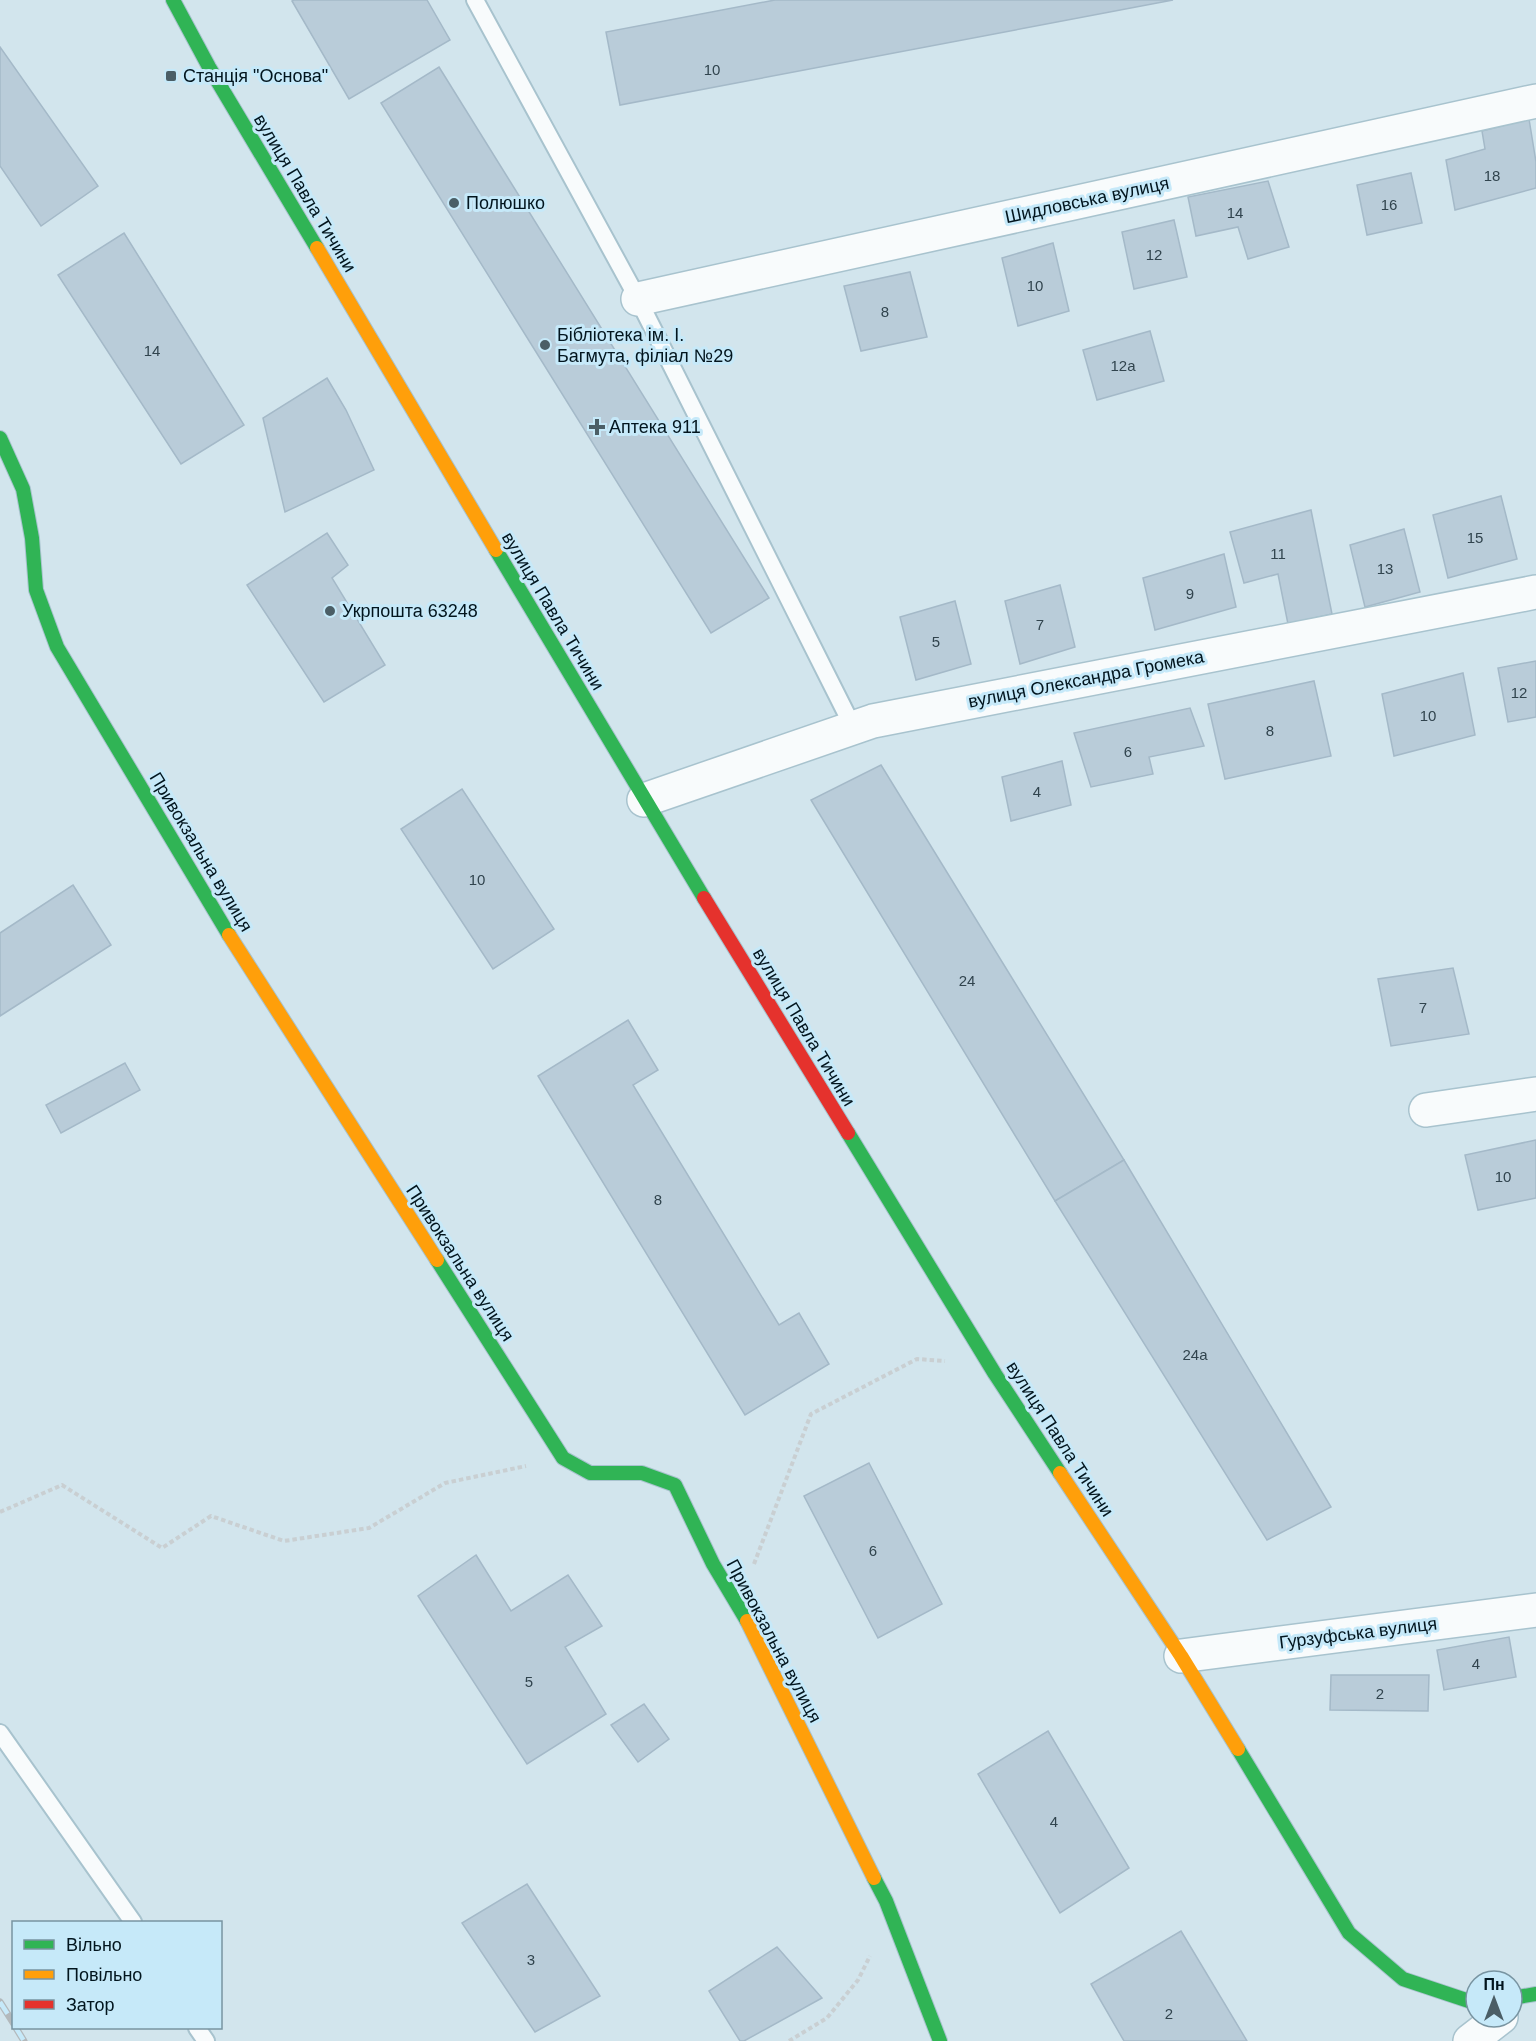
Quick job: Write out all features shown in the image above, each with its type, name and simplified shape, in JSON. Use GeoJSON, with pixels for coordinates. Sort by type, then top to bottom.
{"type":"FeatureCollection","features":[{"type":"Feature","properties":{"kind":"main road","name":"вулиця Павла Тичини"},"geometry":{"type":"LineString","coordinates":[[173,0],[215,77],[644,800],[995,1374],[1181,1656],[1349,1933],[1403,1979],[1464,1999]]}},
{"type":"Feature","properties":{"kind":"main road","name":"Привокзальна вулиця"},"geometry":{"type":"LineString","coordinates":[[0,438],[23,489],[32,538],[36,590],[57,647],[234,943],[563,1458],[590,1473],[642,1473],[675,1485],[713,1564],[739,1605],[886,1901],[940,2041]]}},
{"type":"Feature","properties":{"kind":"street","name":"Шидловська вулиця"},"geometry":{"type":"LineString","coordinates":[[638,299],[1536,101]]}},
{"type":"Feature","properties":{"kind":"street","name":"вулиця Олександра Громека"},"geometry":{"type":"LineString","coordinates":[[644,800],[873,721],[1536,592]]}},
{"type":"Feature","properties":{"kind":"street"},"geometry":{"type":"LineString","coordinates":[[1426,1110],[1536,1094]]}},
{"type":"Feature","properties":{"kind":"street","name":"Гурзуфська вулиця"},"geometry":{"type":"LineString","coordinates":[[1181,1656],[1536,1610]]}},
{"type":"Feature","properties":{"kind":"street"},"geometry":{"type":"LineString","coordinates":[[1470,2041],[1486,2029]]}},
{"type":"Feature","properties":{"kind":"lane"},"geometry":{"type":"LineString","coordinates":[[475,0],[638,299],[853,728]]}},
{"type":"Feature","properties":{"kind":"lane"},"geometry":{"type":"LineString","coordinates":[[0,1733],[132,1921]]}},
{"type":"Feature","properties":{"kind":"path"},"geometry":{"type":"LineString","coordinates":[[739,1605],[811,1414],[917,1359],[956,1362],[995,1374]]}},
{"type":"Feature","properties":{"kind":"path"},"geometry":{"type":"LineString","coordinates":[[0,1512],[62,1485],[162,1548],[211,1516],[284,1541],[369,1527],[445,1484],[563,1458]]}},
{"type":"Feature","properties":{"kind":"path"},"geometry":{"type":"LineString","coordinates":[[789,2041],[827,2018],[858,1980],[871,1954]]}},
{"type":"Feature","properties":{"kind":"building"},"geometry":{"type":"Polygon","coordinates":[[[427,0],[450,40],[349,99],[292,1],[427,0]]]}},
{"type":"Feature","properties":{"kind":"building"},"geometry":{"type":"Polygon","coordinates":[[[775,0],[1173,0],[620,105],[606,32],[775,0]]]}},
{"type":"Feature","properties":{"kind":"building"},"geometry":{"type":"Polygon","coordinates":[[[0,47],[98,186],[41,226],[0,166],[0,47]]]}},
{"type":"Feature","properties":{"kind":"building"},"geometry":{"type":"Polygon","coordinates":[[[439,67],[769,598],[711,633],[381,103],[439,67]]]}},
{"type":"Feature","properties":{"kind":"building"},"geometry":{"type":"Polygon","coordinates":[[[1529,119],[1536,162],[1536,188],[1455,210],[1446,160],[1485,149],[1482,131],[1529,119]]]}},
{"type":"Feature","properties":{"kind":"building"},"geometry":{"type":"Polygon","coordinates":[[[1411,173],[1422,223],[1367,235],[1357,185],[1411,173]]]}},
{"type":"Feature","properties":{"kind":"building"},"geometry":{"type":"Polygon","coordinates":[[[1268,181],[1289,247],[1248,259],[1238,227],[1196,236],[1188,197],[1268,181]]]}},
{"type":"Feature","properties":{"kind":"building"},"geometry":{"type":"Polygon","coordinates":[[[1174,220],[1187,277],[1134,289],[1122,232],[1174,220]]]}},
{"type":"Feature","properties":{"kind":"building"},"geometry":{"type":"Polygon","coordinates":[[[124,233],[244,425],[181,464],[58,275],[124,233]]]}},
{"type":"Feature","properties":{"kind":"building"},"geometry":{"type":"Polygon","coordinates":[[[1053,243],[1069,311],[1018,326],[1002,258],[1053,243]]]}},
{"type":"Feature","properties":{"kind":"building"},"geometry":{"type":"Polygon","coordinates":[[[910,272],[927,337],[861,351],[844,286],[910,272]]]}},
{"type":"Feature","properties":{"kind":"building"},"geometry":{"type":"Polygon","coordinates":[[[1150,331],[1164,381],[1097,400],[1083,350],[1150,331]]]}},
{"type":"Feature","properties":{"kind":"building"},"geometry":{"type":"Polygon","coordinates":[[[327,378],[346,410],[374,470],[285,512],[263,418],[327,378]]]}},
{"type":"Feature","properties":{"kind":"building"},"geometry":{"type":"Polygon","coordinates":[[[1501,496],[1517,559],[1448,578],[1433,515],[1501,496]]]}},
{"type":"Feature","properties":{"kind":"building"},"geometry":{"type":"Polygon","coordinates":[[[1311,510],[1332,614],[1288,624],[1278,574],[1244,583],[1230,532],[1311,510]]]}},
{"type":"Feature","properties":{"kind":"building"},"geometry":{"type":"Polygon","coordinates":[[[1404,529],[1420,592],[1365,607],[1350,545],[1404,529]]]}},
{"type":"Feature","properties":{"kind":"building"},"geometry":{"type":"Polygon","coordinates":[[[327,533],[348,565],[332,578],[385,665],[324,702],[247,585],[327,533]]]}},
{"type":"Feature","properties":{"kind":"building"},"geometry":{"type":"Polygon","coordinates":[[[1224,554],[1236,607],[1155,630],[1143,578],[1224,554]]]}},
{"type":"Feature","properties":{"kind":"building"},"geometry":{"type":"Polygon","coordinates":[[[1060,585],[1075,647],[1020,664],[1005,601],[1060,585]]]}},
{"type":"Feature","properties":{"kind":"building"},"geometry":{"type":"Polygon","coordinates":[[[955,601],[971,664],[916,680],[900,617],[955,601]]]}},
{"type":"Feature","properties":{"kind":"building"},"geometry":{"type":"Polygon","coordinates":[[[1536,661],[1536,717],[1508,722],[1498,668],[1536,661]]]}},
{"type":"Feature","properties":{"kind":"building"},"geometry":{"type":"Polygon","coordinates":[[[1463,673],[1475,735],[1394,756],[1382,694],[1463,673]]]}},
{"type":"Feature","properties":{"kind":"building"},"geometry":{"type":"Polygon","coordinates":[[[1314,681],[1331,756],[1225,779],[1208,704],[1314,681]]]}},
{"type":"Feature","properties":{"kind":"building"},"geometry":{"type":"Polygon","coordinates":[[[1190,708],[1204,746],[1149,757],[1153,774],[1091,787],[1074,733],[1190,708]]]}},
{"type":"Feature","properties":{"kind":"building"},"geometry":{"type":"Polygon","coordinates":[[[1062,761],[1071,805],[1011,821],[1002,777],[1062,761]]]}},
{"type":"Feature","properties":{"kind":"building"},"geometry":{"type":"Polygon","coordinates":[[[881,765],[1124,1160],[1055,1201],[811,800],[881,765]]]}},
{"type":"Feature","properties":{"kind":"building"},"geometry":{"type":"Polygon","coordinates":[[[462,789],[554,929],[493,969],[401,829],[462,789]]]}},
{"type":"Feature","properties":{"kind":"building"},"geometry":{"type":"Polygon","coordinates":[[[73,885],[111,945],[0,1016],[0,933],[73,885]]]}},
{"type":"Feature","properties":{"kind":"building"},"geometry":{"type":"Polygon","coordinates":[[[1453,968],[1469,1034],[1391,1046],[1378,979],[1453,968]]]}},
{"type":"Feature","properties":{"kind":"building"},"geometry":{"type":"Polygon","coordinates":[[[628,1020],[658,1070],[633,1085],[779,1325],[799,1313],[829,1364],[745,1415],[538,1076],[628,1020]]]}},
{"type":"Feature","properties":{"kind":"building"},"geometry":{"type":"Polygon","coordinates":[[[125,1063],[140,1090],[61,1133],[46,1105],[125,1063]]]}},
{"type":"Feature","properties":{"kind":"building"},"geometry":{"type":"Polygon","coordinates":[[[1536,1140],[1536,1198],[1478,1210],[1465,1155],[1536,1140]]]}},
{"type":"Feature","properties":{"kind":"building"},"geometry":{"type":"Polygon","coordinates":[[[1124,1160],[1331,1507],[1267,1540],[1055,1201],[1124,1160]]]}},
{"type":"Feature","properties":{"kind":"building"},"geometry":{"type":"Polygon","coordinates":[[[869,1463],[942,1604],[878,1638],[804,1496],[869,1463]]]}},
{"type":"Feature","properties":{"kind":"building"},"geometry":{"type":"Polygon","coordinates":[[[476,1555],[511,1611],[568,1575],[602,1626],[565,1647],[606,1714],[527,1764],[418,1596],[476,1555]]]}},
{"type":"Feature","properties":{"kind":"building"},"geometry":{"type":"Polygon","coordinates":[[[1509,1637],[1516,1677],[1444,1690],[1437,1650],[1509,1637]]]}},
{"type":"Feature","properties":{"kind":"building"},"geometry":{"type":"Polygon","coordinates":[[[1331,1675],[1429,1675],[1428,1711],[1330,1710],[1331,1675]]]}},
{"type":"Feature","properties":{"kind":"building"},"geometry":{"type":"Polygon","coordinates":[[[644,1704],[669,1739],[638,1762],[611,1725],[644,1704]]]}},
{"type":"Feature","properties":{"kind":"building"},"geometry":{"type":"Polygon","coordinates":[[[1048,1731],[1129,1868],[1060,1913],[978,1774],[1048,1731]]]}},
{"type":"Feature","properties":{"kind":"building"},"geometry":{"type":"Polygon","coordinates":[[[527,1884],[600,1996],[535,2032],[462,1923],[527,1884]]]}},
{"type":"Feature","properties":{"kind":"building"},"geometry":{"type":"Polygon","coordinates":[[[1181,1931],[1247,2041],[1124,2041],[1091,1984],[1181,1931]]]}},
{"type":"Feature","properties":{"kind":"building"},"geometry":{"type":"Polygon","coordinates":[[[777,1947],[822,1998],[744,2041],[740,2041],[709,1991],[777,1947]]]}},
{"type":"Feature","properties":{"kind":"railway"},"geometry":{"type":"LineString","coordinates":[[0,2002],[12,2021]]}},
{"type":"Feature","properties":{"kind":"railway"},"geometry":{"type":"LineString","coordinates":[[17,2029],[24,2041]]}},
{"type":"Feature","properties":{"kind":"traffic: fast"},"geometry":{"type":"LineString","coordinates":[[173,0],[209,67],[317,248]]}},
{"type":"Feature","properties":{"kind":"traffic: fast"},"geometry":{"type":"LineString","coordinates":[[0,438],[23,489],[32,538],[36,590],[57,647],[229,935]]}},
{"type":"Feature","properties":{"kind":"traffic: fast"},"geometry":{"type":"LineString","coordinates":[[496,550],[704,898]]}},
{"type":"Feature","properties":{"kind":"traffic: fast"},"geometry":{"type":"LineString","coordinates":[[848,1133],[995,1374],[1060,1473]]}},
{"type":"Feature","properties":{"kind":"traffic: fast"},"geometry":{"type":"LineString","coordinates":[[437,1260],[563,1458],[590,1473],[642,1473],[675,1485],[713,1564],[747,1621]]}},
{"type":"Feature","properties":{"kind":"traffic: fast"},"geometry":{"type":"LineString","coordinates":[[1238,1749],[1349,1933],[1403,1979],[1464,1999]]}},
{"type":"Feature","properties":{"kind":"traffic: fast"},"geometry":{"type":"LineString","coordinates":[[874,1878],[886,1901],[940,2041]]}},
{"type":"Feature","properties":{"kind":"traffic: fast"},"geometry":{"type":"LineString","coordinates":[[1524,1996],[1536,1994]]}},
{"type":"Feature","properties":{"kind":"traffic: slow"},"geometry":{"type":"LineString","coordinates":[[317,248],[496,550]]}},
{"type":"Feature","properties":{"kind":"traffic: slow"},"geometry":{"type":"LineString","coordinates":[[229,935],[437,1260]]}},
{"type":"Feature","properties":{"kind":"traffic: slow"},"geometry":{"type":"LineString","coordinates":[[1060,1473],[1181,1656],[1238,1749]]}},
{"type":"Feature","properties":{"kind":"traffic: slow"},"geometry":{"type":"LineString","coordinates":[[747,1621],[874,1878]]}},
{"type":"Feature","properties":{"kind":"traffic: jam"},"geometry":{"type":"LineString","coordinates":[[704,898],[848,1133]]}},
{"type":"Feature","properties":{"kind":"place","name":"Станція \"Основа\""},"geometry":{"type":"Point","coordinates":[171,76]}},
{"type":"Feature","properties":{"kind":"place","name":"Полюшко"},"geometry":{"type":"Point","coordinates":[454,203]}},
{"type":"Feature","properties":{"kind":"place","name":"Бібліотека ім. І. Багмута, філіал №29"},"geometry":{"type":"Point","coordinates":[545,345]}},
{"type":"Feature","properties":{"kind":"place","name":"Аптека 911"},"geometry":{"type":"Point","coordinates":[597,427]}},
{"type":"Feature","properties":{"kind":"place","name":"Укрпошта 63248"},"geometry":{"type":"Point","coordinates":[330,611]}}]}
